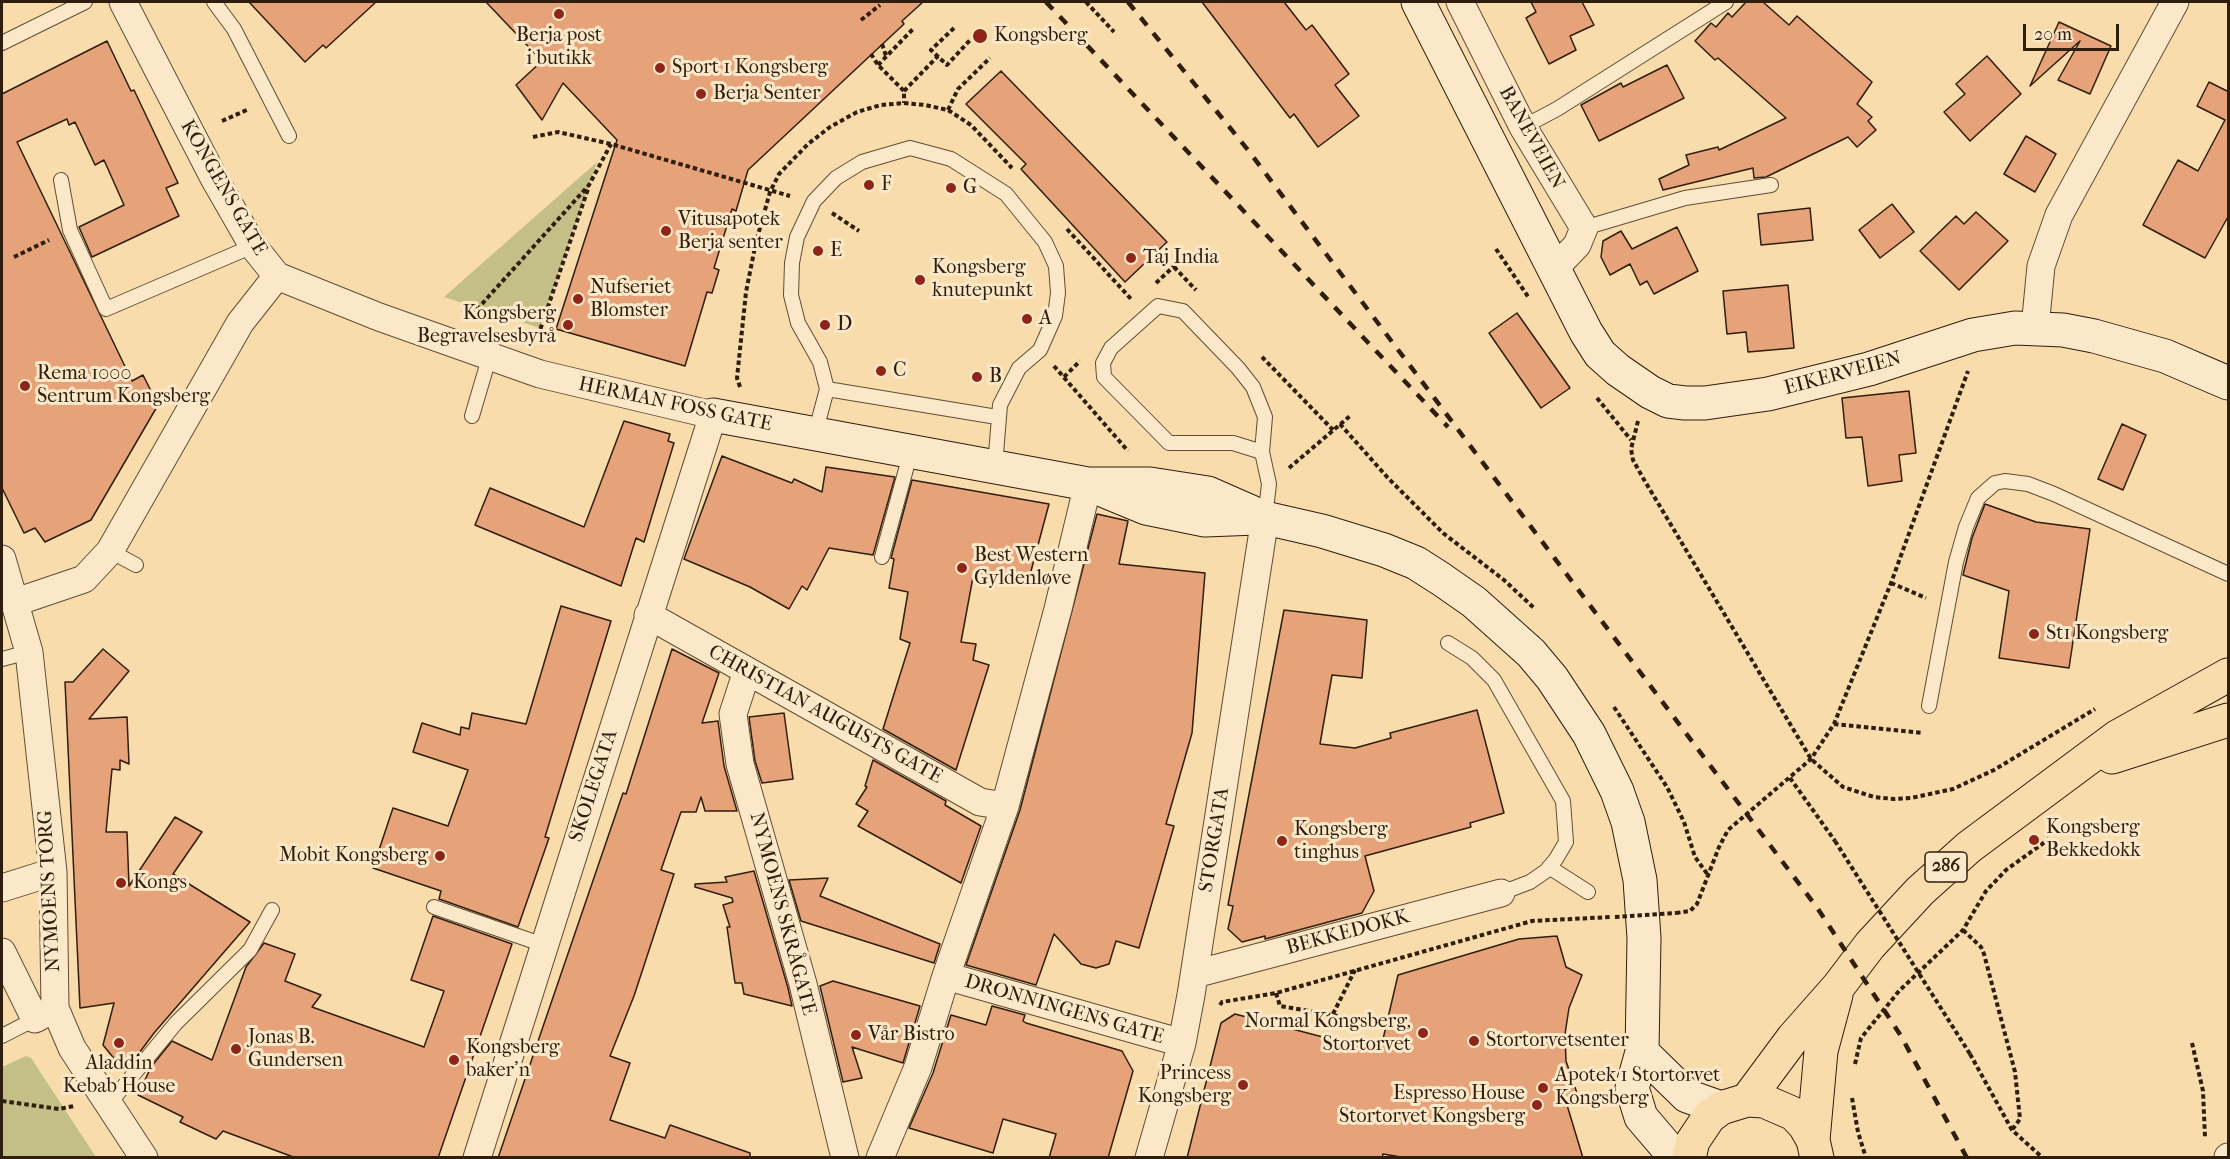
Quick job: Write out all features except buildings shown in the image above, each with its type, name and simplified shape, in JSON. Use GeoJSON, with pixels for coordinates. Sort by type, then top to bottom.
{"type":"FeatureCollection","features":[{"type":"Feature","properties":{"kind":"main road","name":"BANEVEIEN"},"geometry":{"type":"LineString","coordinates":[[1418,2],[1556,267],[1586,332],[1600,354],[1618,370],[1644,406]]}},
{"type":"Feature","properties":{"kind":"main road","name":"EIKERVEIEN"},"geometry":{"type":"LineString","coordinates":[[1644,406],[1668,400],[1705,403],[1768,394],[1869,369],[1974,335],[2015,327],[2035,327],[2094,336],[2130,345],[2165,356],[2229,383]]}},
{"type":"Feature","properties":{"kind":"main road","name":"HERMAN FOSS GATE"},"geometry":{"type":"LineString","coordinates":[[713,415],[995,465],[1088,484],[1146,508],[1205,520],[1264,518],[1349,538],[1416,563],[1474,602],[1531,653],[1574,708],[1617,791],[1635,851],[1644,938],[1642,1052],[1632,1088],[1635,1102],[1650,1130],[1676,1158]]}},
{"type":"Feature","properties":{"kind":"main road","name":"286"},"geometry":{"type":"LineString","coordinates":[[1689,1158],[1700,1128],[1734,1104],[1838,987],[1895,917],[1945,868],[2012,813],[2117,737],[2229,675]]}},
{"type":"Feature","properties":{"kind":"main road","name":"286"},"geometry":{"type":"LineString","coordinates":[[2076,768],[2229,720]]}},
{"type":"Feature","properties":{"kind":"main road","name":"286"},"geometry":{"type":"LineString","coordinates":[[1815,1149],[1821,1051],[1838,987]]}},
{"type":"Feature","properties":{"kind":"main road"},"geometry":{"type":"LineString","coordinates":[[1642,1052],[1688,1096],[1734,1104]]}},
{"type":"Feature","properties":{"kind":"main road","name":"286"},"geometry":{"type":"LineString","coordinates":[[1734,1104],[1764,1101],[1787,1110],[1805,1126],[1815,1149]]}},
{"type":"Feature","properties":{"kind":"street","name":"KONGENS GATE"},"geometry":{"type":"LineString","coordinates":[[16,602],[84,579],[110,551],[240,323],[277,276],[253,246],[185,123],[123,2]]}},
{"type":"Feature","properties":{"kind":"street","name":"BANEVEIEN"},"geometry":{"type":"LineString","coordinates":[[1460,2],[1523,127],[1584,228]]}},
{"type":"Feature","properties":{"kind":"street"},"geometry":{"type":"LineString","coordinates":[[2035,327],[2041,266],[2059,215],[2175,2]]}},
{"type":"Feature","properties":{"kind":"street"},"geometry":{"type":"LineString","coordinates":[[1556,267],[1577,245],[1584,228]]}},
{"type":"Feature","properties":{"kind":"street","name":"HERMAN FOSS GATE"},"geometry":{"type":"LineString","coordinates":[[277,276],[379,317],[540,374],[713,415]]}},
{"type":"Feature","properties":{"kind":"street","name":"SKOLEGATA"},"geometry":{"type":"LineString","coordinates":[[477,1158],[713,415]]}},
{"type":"Feature","properties":{"kind":"street"},"geometry":{"type":"LineString","coordinates":[[880,1158],[918,1067],[946,976],[1005,807],[1088,484]]}},
{"type":"Feature","properties":{"kind":"street","name":"STORGATA"},"geometry":{"type":"LineString","coordinates":[[1149,1158],[1182,1043],[1195,974],[1264,518]]}},
{"type":"Feature","properties":{"kind":"street","name":"NYMOENS TORG"},"geometry":{"type":"LineString","coordinates":[[2,560],[29,652],[53,872],[45,1014],[72,1048],[144,1158]]}},
{"type":"Feature","properties":{"kind":"street","name":"CHRISTIAN AUGUSTS GATE"},"geometry":{"type":"LineString","coordinates":[[648,615],[980,802],[1005,807]]}},
{"type":"Feature","properties":{"kind":"street","name":"NYMOENS SKRÅGATE"},"geometry":{"type":"LineString","coordinates":[[747,671],[733,714],[740,764],[802,984],[845,1158]]}},
{"type":"Feature","properties":{"kind":"street"},"geometry":{"type":"LineString","coordinates":[[2,888],[53,872]]}},
{"type":"Feature","properties":{"kind":"street","name":"BEKKEDOKK"},"geometry":{"type":"LineString","coordinates":[[1195,974],[1501,893]]}},
{"type":"Feature","properties":{"kind":"street"},"geometry":{"type":"LineString","coordinates":[[2,952],[45,1014]]}},
{"type":"Feature","properties":{"kind":"street","name":"DRONNINGENS GATE"},"geometry":{"type":"LineString","coordinates":[[946,976],[1182,1043]]}},
{"type":"Feature","properties":{"kind":"lane"},"geometry":{"type":"LineString","coordinates":[[2,43],[85,2]]}},
{"type":"Feature","properties":{"kind":"lane"},"geometry":{"type":"LineString","coordinates":[[214,2],[234,30],[289,136]]}},
{"type":"Feature","properties":{"kind":"lane"},"geometry":{"type":"LineString","coordinates":[[1523,127],[1567,103],[1726,2]]}},
{"type":"Feature","properties":{"kind":"lane"},"geometry":{"type":"LineString","coordinates":[[815,434],[827,389],[820,362],[798,323],[791,295],[792,263],[797,237],[814,201],[836,178],[862,162],[910,148],[951,159],[1006,194],[1045,242],[1056,266],[1058,293],[1055,316],[1040,350],[1019,368],[1008,387],[997,417],[995,465]]}},
{"type":"Feature","properties":{"kind":"lane"},"geometry":{"type":"LineString","coordinates":[[61,180],[70,230],[106,309],[253,246]]}},
{"type":"Feature","properties":{"kind":"lane"},"geometry":{"type":"LineString","coordinates":[[1584,228],[1685,198],[1771,185]]}},
{"type":"Feature","properties":{"kind":"lane"},"geometry":{"type":"LineString","coordinates":[[1262,452],[1233,444],[1170,443],[1104,377],[1104,363],[1111,348],[1158,306],[1183,311],[1239,368],[1253,387],[1264,417],[1262,452],[1269,484],[1264,518]]}},
{"type":"Feature","properties":{"kind":"lane"},"geometry":{"type":"LineString","coordinates":[[472,416],[490,356]]}},
{"type":"Feature","properties":{"kind":"lane"},"geometry":{"type":"LineString","coordinates":[[827,389],[997,417]]}},
{"type":"Feature","properties":{"kind":"lane"},"geometry":{"type":"LineString","coordinates":[[882,557],[911,451]]}},
{"type":"Feature","properties":{"kind":"lane"},"geometry":{"type":"LineString","coordinates":[[1929,706],[1956,562],[1966,527],[1978,498],[1995,483],[2005,481],[2028,484],[2054,494],[2229,574]]}},
{"type":"Feature","properties":{"kind":"lane"},"geometry":{"type":"LineString","coordinates":[[110,551],[136,565]]}},
{"type":"Feature","properties":{"kind":"lane"},"geometry":{"type":"LineString","coordinates":[[1448,643],[1472,658],[1494,680],[1563,801],[1566,842],[1549,867],[1530,882],[1501,893]]}},
{"type":"Feature","properties":{"kind":"lane"},"geometry":{"type":"LineString","coordinates":[[2,659],[29,652]]}},
{"type":"Feature","properties":{"kind":"lane"},"geometry":{"type":"LineString","coordinates":[[1549,867],[1588,892]]}},
{"type":"Feature","properties":{"kind":"lane"},"geometry":{"type":"LineString","coordinates":[[434,908],[544,945]]}},
{"type":"Feature","properties":{"kind":"lane"},"geometry":{"type":"LineString","coordinates":[[109,1104],[176,1023],[250,950],[272,910]]}},
{"type":"Feature","properties":{"kind":"lane"},"geometry":{"type":"LineString","coordinates":[[2,1036],[45,1014]]}},
{"type":"Feature","properties":{"kind":"path"},"geometry":{"type":"LineString","coordinates":[[1086,2],[1114,32]]}},
{"type":"Feature","properties":{"kind":"path"},"geometry":{"type":"LineString","coordinates":[[861,20],[880,5]]}},
{"type":"Feature","properties":{"kind":"path"},"geometry":{"type":"LineString","coordinates":[[954,28],[931,50],[947,65],[972,39]]}},
{"type":"Feature","properties":{"kind":"path"},"geometry":{"type":"LineString","coordinates":[[878,65],[913,30]]}},
{"type":"Feature","properties":{"kind":"path"},"geometry":{"type":"LineString","coordinates":[[882,44],[886,56]]}},
{"type":"Feature","properties":{"kind":"path"},"geometry":{"type":"LineString","coordinates":[[871,54],[878,65],[904,91]]}},
{"type":"Feature","properties":{"kind":"path"},"geometry":{"type":"LineString","coordinates":[[904,102],[904,91],[938,56]]}},
{"type":"Feature","properties":{"kind":"path"},"geometry":{"type":"LineString","coordinates":[[948,110],[958,89],[990,58]]}},
{"type":"Feature","properties":{"kind":"path"},"geometry":{"type":"LineString","coordinates":[[222,121],[271,100]]}},
{"type":"Feature","properties":{"kind":"path"},"geometry":{"type":"LineString","coordinates":[[744,396],[736,378],[746,292],[756,242],[770,192],[779,174],[808,144],[830,127],[857,112],[881,105],[904,102],[948,110],[971,125],[1020,177]]}},
{"type":"Feature","properties":{"kind":"path"},"geometry":{"type":"LineString","coordinates":[[532,137],[558,132],[611,144],[770,192],[814,201],[859,231]]}},
{"type":"Feature","properties":{"kind":"path"},"geometry":{"type":"LineString","coordinates":[[538,336],[589,185],[611,144]]}},
{"type":"Feature","properties":{"kind":"path"},"geometry":{"type":"LineString","coordinates":[[472,315],[589,185]]}},
{"type":"Feature","properties":{"kind":"path"},"geometry":{"type":"LineString","coordinates":[[1065,227],[1135,303]]}},
{"type":"Feature","properties":{"kind":"path"},"geometry":{"type":"LineString","coordinates":[[14,257],[70,230]]}},
{"type":"Feature","properties":{"kind":"path"},"geometry":{"type":"LineString","coordinates":[[1064,377],[1086,354]]}},
{"type":"Feature","properties":{"kind":"path"},"geometry":{"type":"LineString","coordinates":[[1217,1010],[1222,1002],[1276,993],[1532,921],[1690,911],[1697,904],[1728,830],[1811,759],[1834,724],[1891,583],[1971,361]]}},
{"type":"Feature","properties":{"kind":"path"},"geometry":{"type":"LineString","coordinates":[[1644,406],[1631,440],[1633,460],[1811,759],[1843,787],[1859,793],[1894,799],[1924,796],[1977,780],[2095,709]]}},
{"type":"Feature","properties":{"kind":"path"},"geometry":{"type":"LineString","coordinates":[[1269,484],[1350,416]]}},
{"type":"Feature","properties":{"kind":"path"},"geometry":{"type":"LineString","coordinates":[[1891,583],[1925,598]]}},
{"type":"Feature","properties":{"kind":"path"},"geometry":{"type":"LineString","coordinates":[[1834,724],[1923,734]]}},
{"type":"Feature","properties":{"kind":"path"},"geometry":{"type":"LineString","coordinates":[[1790,778],[1835,841],[1970,1053],[2012,1130],[2043,1158]]}},
{"type":"Feature","properties":{"kind":"path"},"geometry":{"type":"LineString","coordinates":[[1853,1074],[1861,1038],[1899,991],[1963,930],[1986,891],[1995,881],[2049,839]]}},
{"type":"Feature","properties":{"kind":"path"},"geometry":{"type":"LineString","coordinates":[[1963,930],[1981,947],[1984,954],[2015,1072],[2020,1119],[2012,1130]]}},
{"type":"Feature","properties":{"kind":"path"},"geometry":{"type":"LineString","coordinates":[[1333,1014],[1356,970]]}},
{"type":"Feature","properties":{"kind":"path"},"geometry":{"type":"LineString","coordinates":[[1276,993],[1280,1006],[1349,1018]]}},
{"type":"Feature","properties":{"kind":"path"},"geometry":{"type":"LineString","coordinates":[[2192,1043],[2203,1090],[2205,1141]]}},
{"type":"Feature","properties":{"kind":"path"},"geometry":{"type":"LineString","coordinates":[[1851,1093],[1857,1132],[1866,1158]]}},
{"type":"Feature","properties":{"kind":"path"},"geometry":{"type":"LineString","coordinates":[[2,1101],[59,1109],[74,1106]]}},
{"type":"Feature","properties":{"kind":"shaded area"},"geometry":{"type":"Polygon","coordinates":[[[597,162],[540,328],[444,297],[597,162]]]}},
{"type":"Feature","properties":{"kind":"shaded area"},"geometry":{"type":"Polygon","coordinates":[[[26,1056],[31,1058],[96,1157],[2,1157],[2,1067],[26,1056]]]}},
{"type":"Feature","properties":{"kind":"railway"},"geometry":{"type":"LineString","coordinates":[[1046,2],[1448,427]]}},
{"type":"Feature","properties":{"kind":"railway"},"geometry":{"type":"LineString","coordinates":[[1128,2],[1248,150],[1818,909],[1901,1036],[1967,1158]]}},
{"type":"Feature","properties":{"kind":"place","name":"Berja post i butikk"},"geometry":{"type":"Point","coordinates":[559,14]}},
{"type":"Feature","properties":{"kind":"place","name":"Kongsberg"},"geometry":{"type":"Point","coordinates":[980,36]}},
{"type":"Feature","properties":{"kind":"place","name":"Sport 1 Kongsberg"},"geometry":{"type":"Point","coordinates":[660,68]}},
{"type":"Feature","properties":{"kind":"place","name":"Berja Senter"},"geometry":{"type":"Point","coordinates":[701,94]}},
{"type":"Feature","properties":{"kind":"place","name":"F"},"geometry":{"type":"Point","coordinates":[869,185]}},
{"type":"Feature","properties":{"kind":"place","name":"G"},"geometry":{"type":"Point","coordinates":[951,188]}},
{"type":"Feature","properties":{"kind":"place","name":"Vitusapotek Berja senter"},"geometry":{"type":"Point","coordinates":[666,231]}},
{"type":"Feature","properties":{"kind":"place","name":"E"},"geometry":{"type":"Point","coordinates":[818,251]}},
{"type":"Feature","properties":{"kind":"place","name":"Taj India"},"geometry":{"type":"Point","coordinates":[1131,258]}},
{"type":"Feature","properties":{"kind":"place","name":"Kongsberg knutepunkt"},"geometry":{"type":"Point","coordinates":[920,280]}},
{"type":"Feature","properties":{"kind":"place","name":"Nufseriet Blomster"},"geometry":{"type":"Point","coordinates":[578,299]}},
{"type":"Feature","properties":{"kind":"place","name":"A"},"geometry":{"type":"Point","coordinates":[1027,319]}},
{"type":"Feature","properties":{"kind":"place","name":"Kongsberg Begravelsesbyrå"},"geometry":{"type":"Point","coordinates":[568,325]}},
{"type":"Feature","properties":{"kind":"place","name":"D"},"geometry":{"type":"Point","coordinates":[825,325]}},
{"type":"Feature","properties":{"kind":"place","name":"C"},"geometry":{"type":"Point","coordinates":[881,371]}},
{"type":"Feature","properties":{"kind":"place","name":"B"},"geometry":{"type":"Point","coordinates":[977,377]}},
{"type":"Feature","properties":{"kind":"place","name":"Rema 1000 Sentrum Kongsberg"},"geometry":{"type":"Point","coordinates":[25,386]}},
{"type":"Feature","properties":{"kind":"place","name":"Best Western Gyldenløve"},"geometry":{"type":"Point","coordinates":[962,568]}},
{"type":"Feature","properties":{"kind":"place","name":"St1 Kongsberg"},"geometry":{"type":"Point","coordinates":[2034,634]}},
{"type":"Feature","properties":{"kind":"place","name":"Kongsberg Bekkedokk"},"geometry":{"type":"Point","coordinates":[2034,840]}},
{"type":"Feature","properties":{"kind":"place","name":"Kongsberg tinghus"},"geometry":{"type":"Point","coordinates":[1282,841]}},
{"type":"Feature","properties":{"kind":"place","name":"Mobit Kongsberg"},"geometry":{"type":"Point","coordinates":[440,856]}},
{"type":"Feature","properties":{"kind":"place","name":"Kongs"},"geometry":{"type":"Point","coordinates":[121,883]}},
{"type":"Feature","properties":{"kind":"place","name":"Normal Kongsberg, Stortorvet"},"geometry":{"type":"Point","coordinates":[1423,1033]}},
{"type":"Feature","properties":{"kind":"place","name":"Vår Bistro"},"geometry":{"type":"Point","coordinates":[856,1035]}},
{"type":"Feature","properties":{"kind":"place","name":"Stortorvetsenter"},"geometry":{"type":"Point","coordinates":[1474,1041]}},
{"type":"Feature","properties":{"kind":"place","name":"Aladdin Kebab House"},"geometry":{"type":"Point","coordinates":[119,1043]}},
{"type":"Feature","properties":{"kind":"place","name":"Jonas B. Gundersen"},"geometry":{"type":"Point","coordinates":[236,1049]}},
{"type":"Feature","properties":{"kind":"place","name":"Kongsberg baker'n"},"geometry":{"type":"Point","coordinates":[454,1060]}},
{"type":"Feature","properties":{"kind":"place","name":"Princess Kongsberg"},"geometry":{"type":"Point","coordinates":[1243,1085]}},
{"type":"Feature","properties":{"kind":"place","name":"Apotek 1 Stortorvet Kongsberg"},"geometry":{"type":"Point","coordinates":[1543,1088]}},
{"type":"Feature","properties":{"kind":"place","name":"Espresso House Stortorvet Kongsberg"},"geometry":{"type":"Point","coordinates":[1537,1105]}}]}
